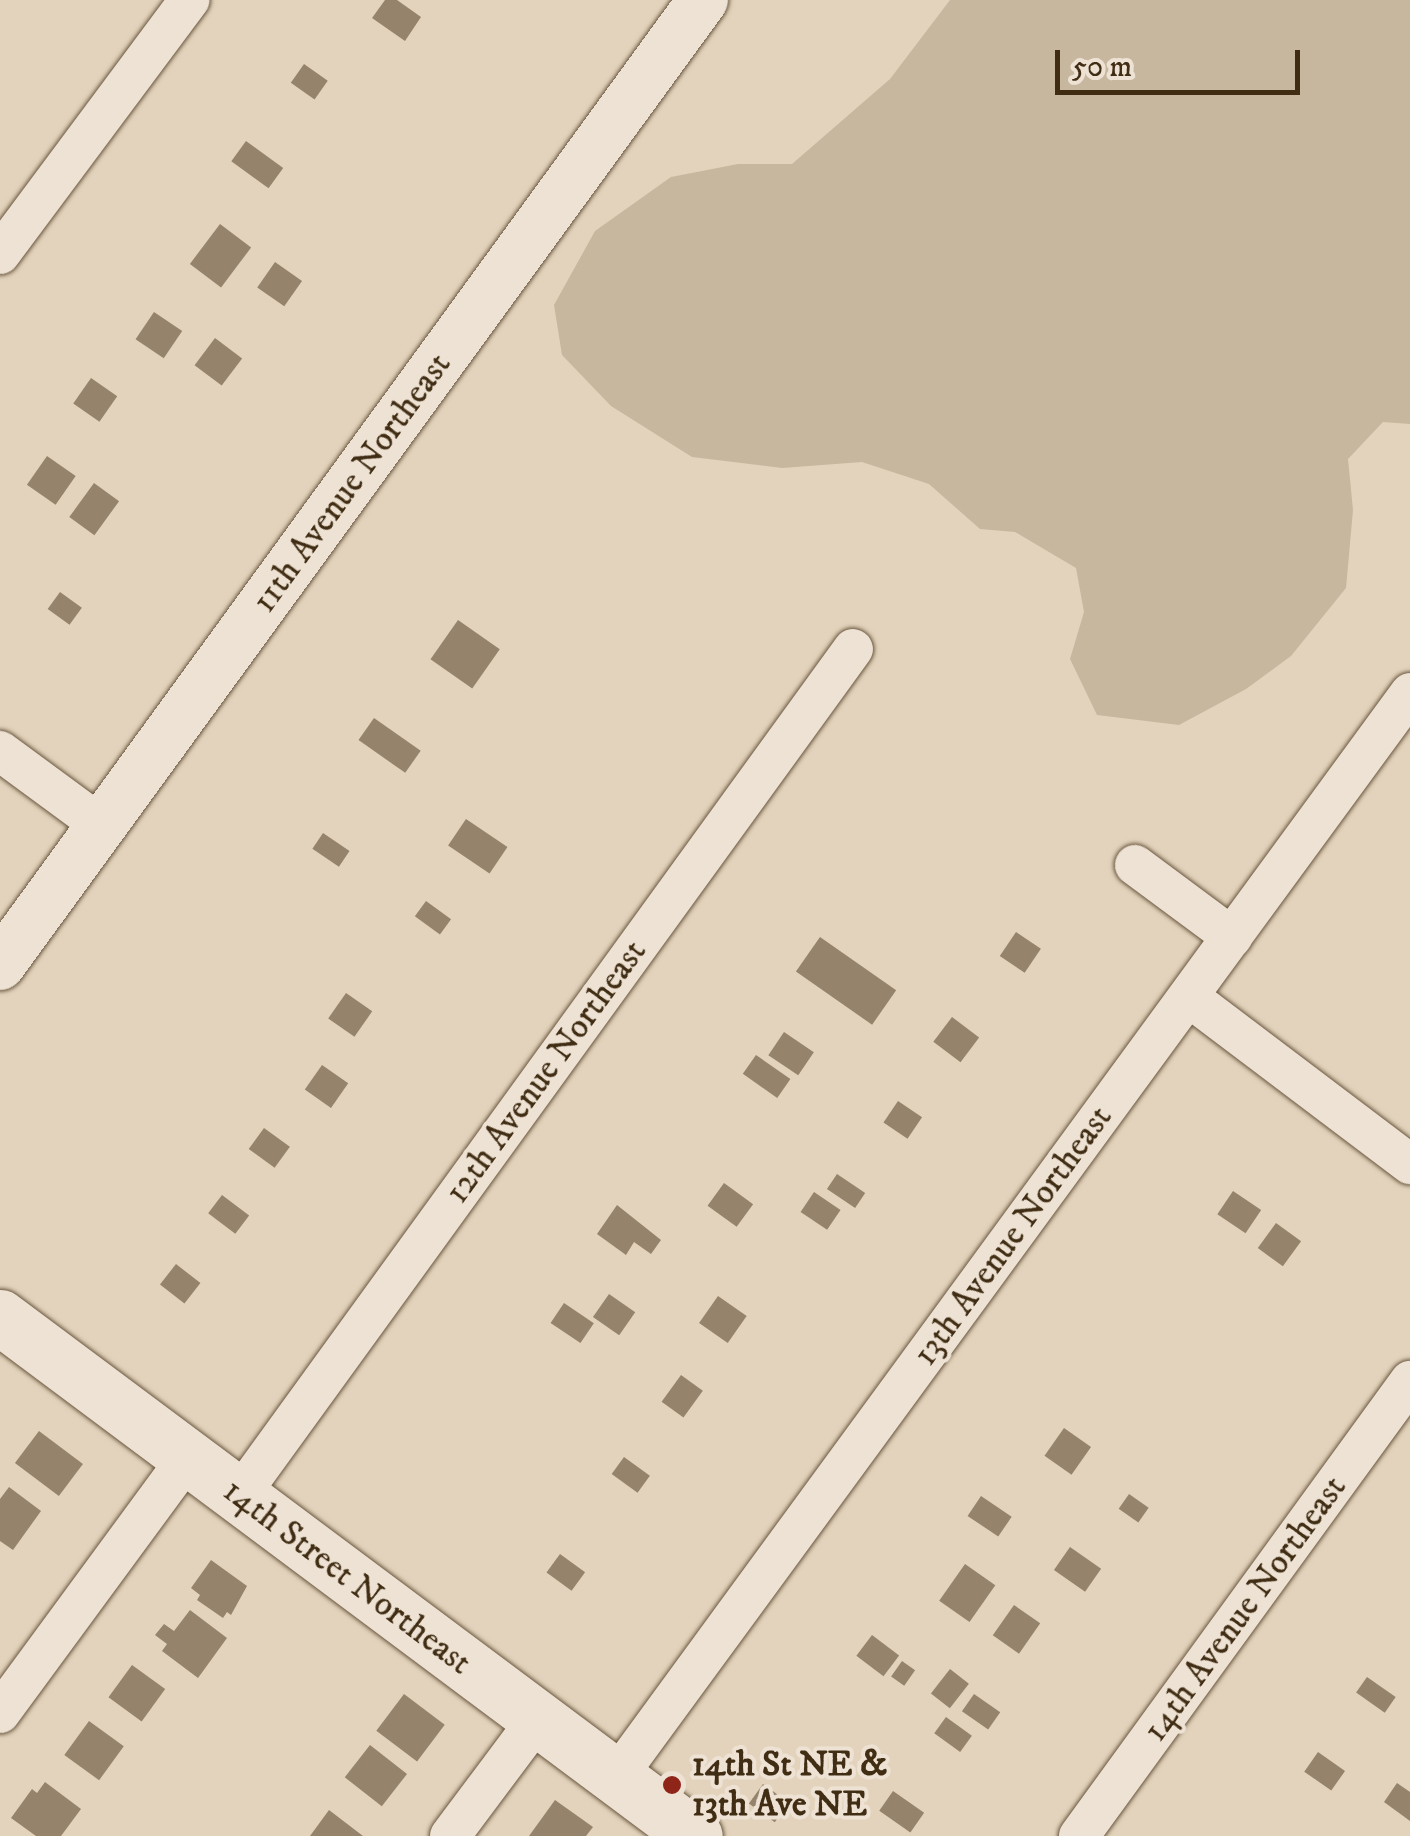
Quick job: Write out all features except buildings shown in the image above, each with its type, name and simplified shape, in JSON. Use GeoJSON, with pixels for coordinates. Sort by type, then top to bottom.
{"type":"FeatureCollection","features":[{"type":"Feature","properties":{"kind":"main road","name":"14th Street Northeast"},"geometry":{"type":"LineString","coordinates":[[0,1317],[695,1836]]}},
{"type":"Feature","properties":{"kind":"street"},"geometry":{"type":"LineString","coordinates":[[0,254],[189,0]]}},
{"type":"Feature","properties":{"kind":"street","name":"11th Avenue Northeast"},"geometry":{"type":"LineString","coordinates":[[0,965],[703,0]]}},
{"type":"Feature","properties":{"kind":"street","name":"12th Avenue Northeast"},"geometry":{"type":"LineString","coordinates":[[239,1496],[853,649]]}},
{"type":"Feature","properties":{"kind":"street","name":"13th Avenue Northeast"},"geometry":{"type":"LineString","coordinates":[[615,1779],[1410,693]]}},
{"type":"Feature","properties":{"kind":"street"},"geometry":{"type":"LineString","coordinates":[[0,751],[102,826]]}},
{"type":"Feature","properties":{"kind":"street"},"geometry":{"type":"LineString","coordinates":[[1134,864],[1232,937]]}},
{"type":"Feature","properties":{"kind":"street"},"geometry":{"type":"LineString","coordinates":[[1188,998],[1410,1164]]}},
{"type":"Feature","properties":{"kind":"street","name":"14th Avenue Northeast"},"geometry":{"type":"LineString","coordinates":[[1080,1836],[1408,1390]]}},
{"type":"Feature","properties":{"kind":"street"},"geometry":{"type":"LineString","coordinates":[[0,1714],[188,1457]]}},
{"type":"Feature","properties":{"kind":"street"},"geometry":{"type":"LineString","coordinates":[[450,1836],[536,1721]]}},
{"type":"Feature","properties":{"kind":"shaded area"},"geometry":{"type":"Polygon","coordinates":[[[950,0],[1410,0],[1410,424],[1383,422],[1348,459],[1353,510],[1346,588],[1291,656],[1246,689],[1179,725],[1097,715],[1070,659],[1084,612],[1076,568],[1015,532],[980,529],[929,484],[862,462],[782,468],[692,457],[611,406],[562,355],[554,305],[595,231],[671,177],[738,164],[792,164],[890,79],[950,0]]]}},
{"type":"Feature","properties":{"kind":"place","name":"14th St NE & 13th Ave NE"},"geometry":{"type":"Point","coordinates":[672,1785]}}]}
